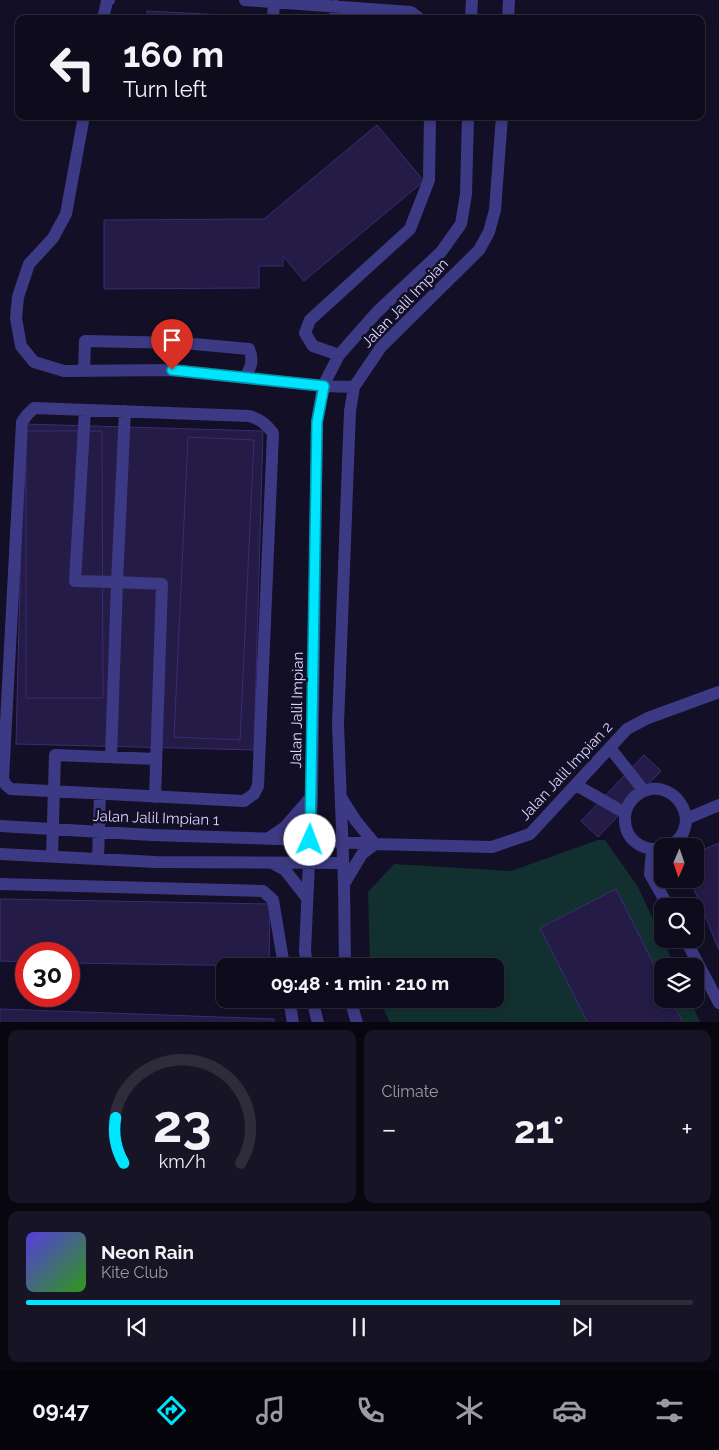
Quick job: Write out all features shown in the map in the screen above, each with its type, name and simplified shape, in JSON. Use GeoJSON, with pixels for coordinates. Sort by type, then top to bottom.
{"type":"FeatureCollection","features":[{"type":"Feature","properties":{"kind":"street"},"geometry":{"type":"LineString","coordinates":[[104,15],[107,1],[109,0]]}},
{"type":"Feature","properties":{"kind":"street"},"geometry":{"type":"LineString","coordinates":[[245,0],[274,2],[335,12],[411,12],[415,15]]}},
{"type":"Feature","properties":{"kind":"street"},"geometry":{"type":"LineString","coordinates":[[464,0],[471,10]]}},
{"type":"Feature","properties":{"kind":"street"},"geometry":{"type":"LineString","coordinates":[[273,15],[274,2]]}},
{"type":"Feature","properties":{"kind":"street"},"geometry":{"type":"LineString","coordinates":[[83,120],[66,214],[53,238],[29,264],[18,297],[16,318],[21,346],[34,362],[64,371],[172,370],[324,386],[354,387]]}},
{"type":"Feature","properties":{"kind":"street"},"geometry":{"type":"LineString","coordinates":[[339,355],[313,346],[305,333],[310,320],[410,229],[429,180],[430,120]]}},
{"type":"Feature","properties":{"kind":"street","name":"Jalan Jalil Impian"},"geometry":{"type":"LineString","coordinates":[[306,958],[312,796],[317,422],[324,386],[339,355],[377,312],[441,252],[461,224],[466,194],[468,120]]}},
{"type":"Feature","properties":{"kind":"street","name":"Jalan Jalil Impian"},"geometry":{"type":"LineString","coordinates":[[344,958],[344,884],[338,724],[350,411],[354,387],[381,347],[479,250],[489,232],[495,210],[502,120]]}},
{"type":"Feature","properties":{"kind":"street"},"geometry":{"type":"LineString","coordinates":[[84,371],[85,341],[183,343],[249,349],[252,356],[252,365],[246,378]]}},
{"type":"Feature","properties":{"kind":"street"},"geometry":{"type":"LineString","coordinates":[[34,408],[85,410],[249,416],[266,424],[273,433],[258,786],[254,794],[244,801],[11,789],[3,779],[22,422],[26,415],[34,408]]}},
{"type":"Feature","properties":{"kind":"street"},"geometry":{"type":"LineString","coordinates":[[85,410],[75,581],[162,584],[155,797]]}},
{"type":"Feature","properties":{"kind":"street"},"geometry":{"type":"LineString","coordinates":[[111,757],[125,410]]}},
{"type":"Feature","properties":{"kind":"street","name":"Jalan Jalil Impian 2"},"geometry":{"type":"LineString","coordinates":[[310,840],[374,844],[492,846],[530,834],[628,729],[648,718],[719,692]]}},
{"type":"Feature","properties":{"kind":"street"},"geometry":{"type":"LineString","coordinates":[[610,748],[644,791]]}},
{"type":"Feature","properties":{"kind":"street"},"geometry":{"type":"LineString","coordinates":[[52,856],[55,755],[156,759]]}},
{"type":"Feature","properties":{"kind":"street"},"geometry":{"type":"LineString","coordinates":[[576,785],[625,813]]}},
{"type":"Feature","properties":{"kind":"street"},"geometry":{"type":"LineString","coordinates":[[654,850],[642,848],[634,842],[624,824],[625,813],[629,804],[635,796],[644,791],[664,790],[673,794],[682,806],[686,819],[680,838]]}},
{"type":"Feature","properties":{"kind":"street"},"geometry":{"type":"LineString","coordinates":[[98,859],[100,794]]}},
{"type":"Feature","properties":{"kind":"street"},"geometry":{"type":"LineString","coordinates":[[269,838],[285,827],[312,796]]}},
{"type":"Feature","properties":{"kind":"street"},"geometry":{"type":"LineString","coordinates":[[341,796],[346,808],[374,844],[362,854],[344,884]]}},
{"type":"Feature","properties":{"kind":"street"},"geometry":{"type":"LineString","coordinates":[[686,819],[719,805]]}},
{"type":"Feature","properties":{"kind":"street","name":"Jalan Jalil Impian 1"},"geometry":{"type":"LineString","coordinates":[[0,826],[152,835],[310,840]]}},
{"type":"Feature","properties":{"kind":"street"},"geometry":{"type":"LineString","coordinates":[[0,854],[156,862],[343,863]]}},
{"type":"Feature","properties":{"kind":"street"},"geometry":{"type":"LineString","coordinates":[[654,860],[650,874],[654,881]]}},
{"type":"Feature","properties":{"kind":"street"},"geometry":{"type":"LineString","coordinates":[[272,863],[285,870],[307,898]]}},
{"type":"Feature","properties":{"kind":"street"},"geometry":{"type":"LineString","coordinates":[[0,884],[263,891],[273,900],[283,958]]}},
{"type":"Feature","properties":{"kind":"street"},"geometry":{"type":"LineString","coordinates":[[690,948],[719,1002]]}},
{"type":"Feature","properties":{"kind":"street"},"geometry":{"type":"LineString","coordinates":[[291,1008],[293,1022]]}},
{"type":"Feature","properties":{"kind":"street"},"geometry":{"type":"LineString","coordinates":[[314,1008],[318,1022]]}},
{"type":"Feature","properties":{"kind":"street"},"geometry":{"type":"LineString","coordinates":[[353,1008],[357,1022]]}},
{"type":"Feature","properties":{"kind":"green space"},"geometry":{"type":"Polygon","coordinates":[[[598,840],[605,840],[638,887],[654,921],[654,948],[667,948],[671,958],[654,958],[654,1008],[694,1008],[700,1022],[390,1022],[383,1008],[504,1008],[504,958],[370,958],[368,892],[394,864],[511,871],[598,840]]]}},
{"type":"Feature","properties":{"kind":"building"},"geometry":{"type":"Polygon","coordinates":[[[147,11],[223,15],[147,15],[147,11]]]}},
{"type":"Feature","properties":{"kind":"building"},"geometry":{"type":"Polygon","coordinates":[[[377,125],[424,181],[304,281],[283,256],[283,266],[259,266],[259,288],[104,289],[104,220],[264,219],[377,125]]]}},
{"type":"Feature","properties":{"kind":"building"},"geometry":{"type":"Polygon","coordinates":[[[24,424],[263,431],[254,750],[16,744],[24,424]]]}},
{"type":"Feature","properties":{"kind":"building"},"geometry":{"type":"Polygon","coordinates":[[[26,431],[102,431],[103,698],[26,698],[26,431]]]}},
{"type":"Feature","properties":{"kind":"building"},"geometry":{"type":"Polygon","coordinates":[[[188,437],[254,440],[240,740],[174,737],[188,437]]]}},
{"type":"Feature","properties":{"kind":"building"},"geometry":{"type":"Polygon","coordinates":[[[644,755],[661,771],[598,837],[581,821],[644,755]]]}},
{"type":"Feature","properties":{"kind":"building"},"geometry":{"type":"Polygon","coordinates":[[[719,843],[719,950],[704,913],[704,898],[698,898],[694,888],[704,888],[704,849],[719,843]]]}},
{"type":"Feature","properties":{"kind":"building"},"geometry":{"type":"Polygon","coordinates":[[[616,889],[654,965],[654,1008],[676,1008],[682,1022],[587,1022],[540,928],[616,889]]]}},
{"type":"Feature","properties":{"kind":"building"},"geometry":{"type":"Polygon","coordinates":[[[0,899],[270,904],[269,958],[216,958],[216,965],[80,963],[80,942],[15,942],[15,962],[0,961],[0,899]]]}},
{"type":"Feature","properties":{"kind":"building"},"geometry":{"type":"Polygon","coordinates":[[[0,1009],[274,1019],[274,1022],[0,1022],[0,1009]]]}},
{"type":"Feature","properties":{"kind":"route"},"geometry":{"type":"LineString","coordinates":[[172,370],[324,386],[317,422],[310,840]]}}]}
